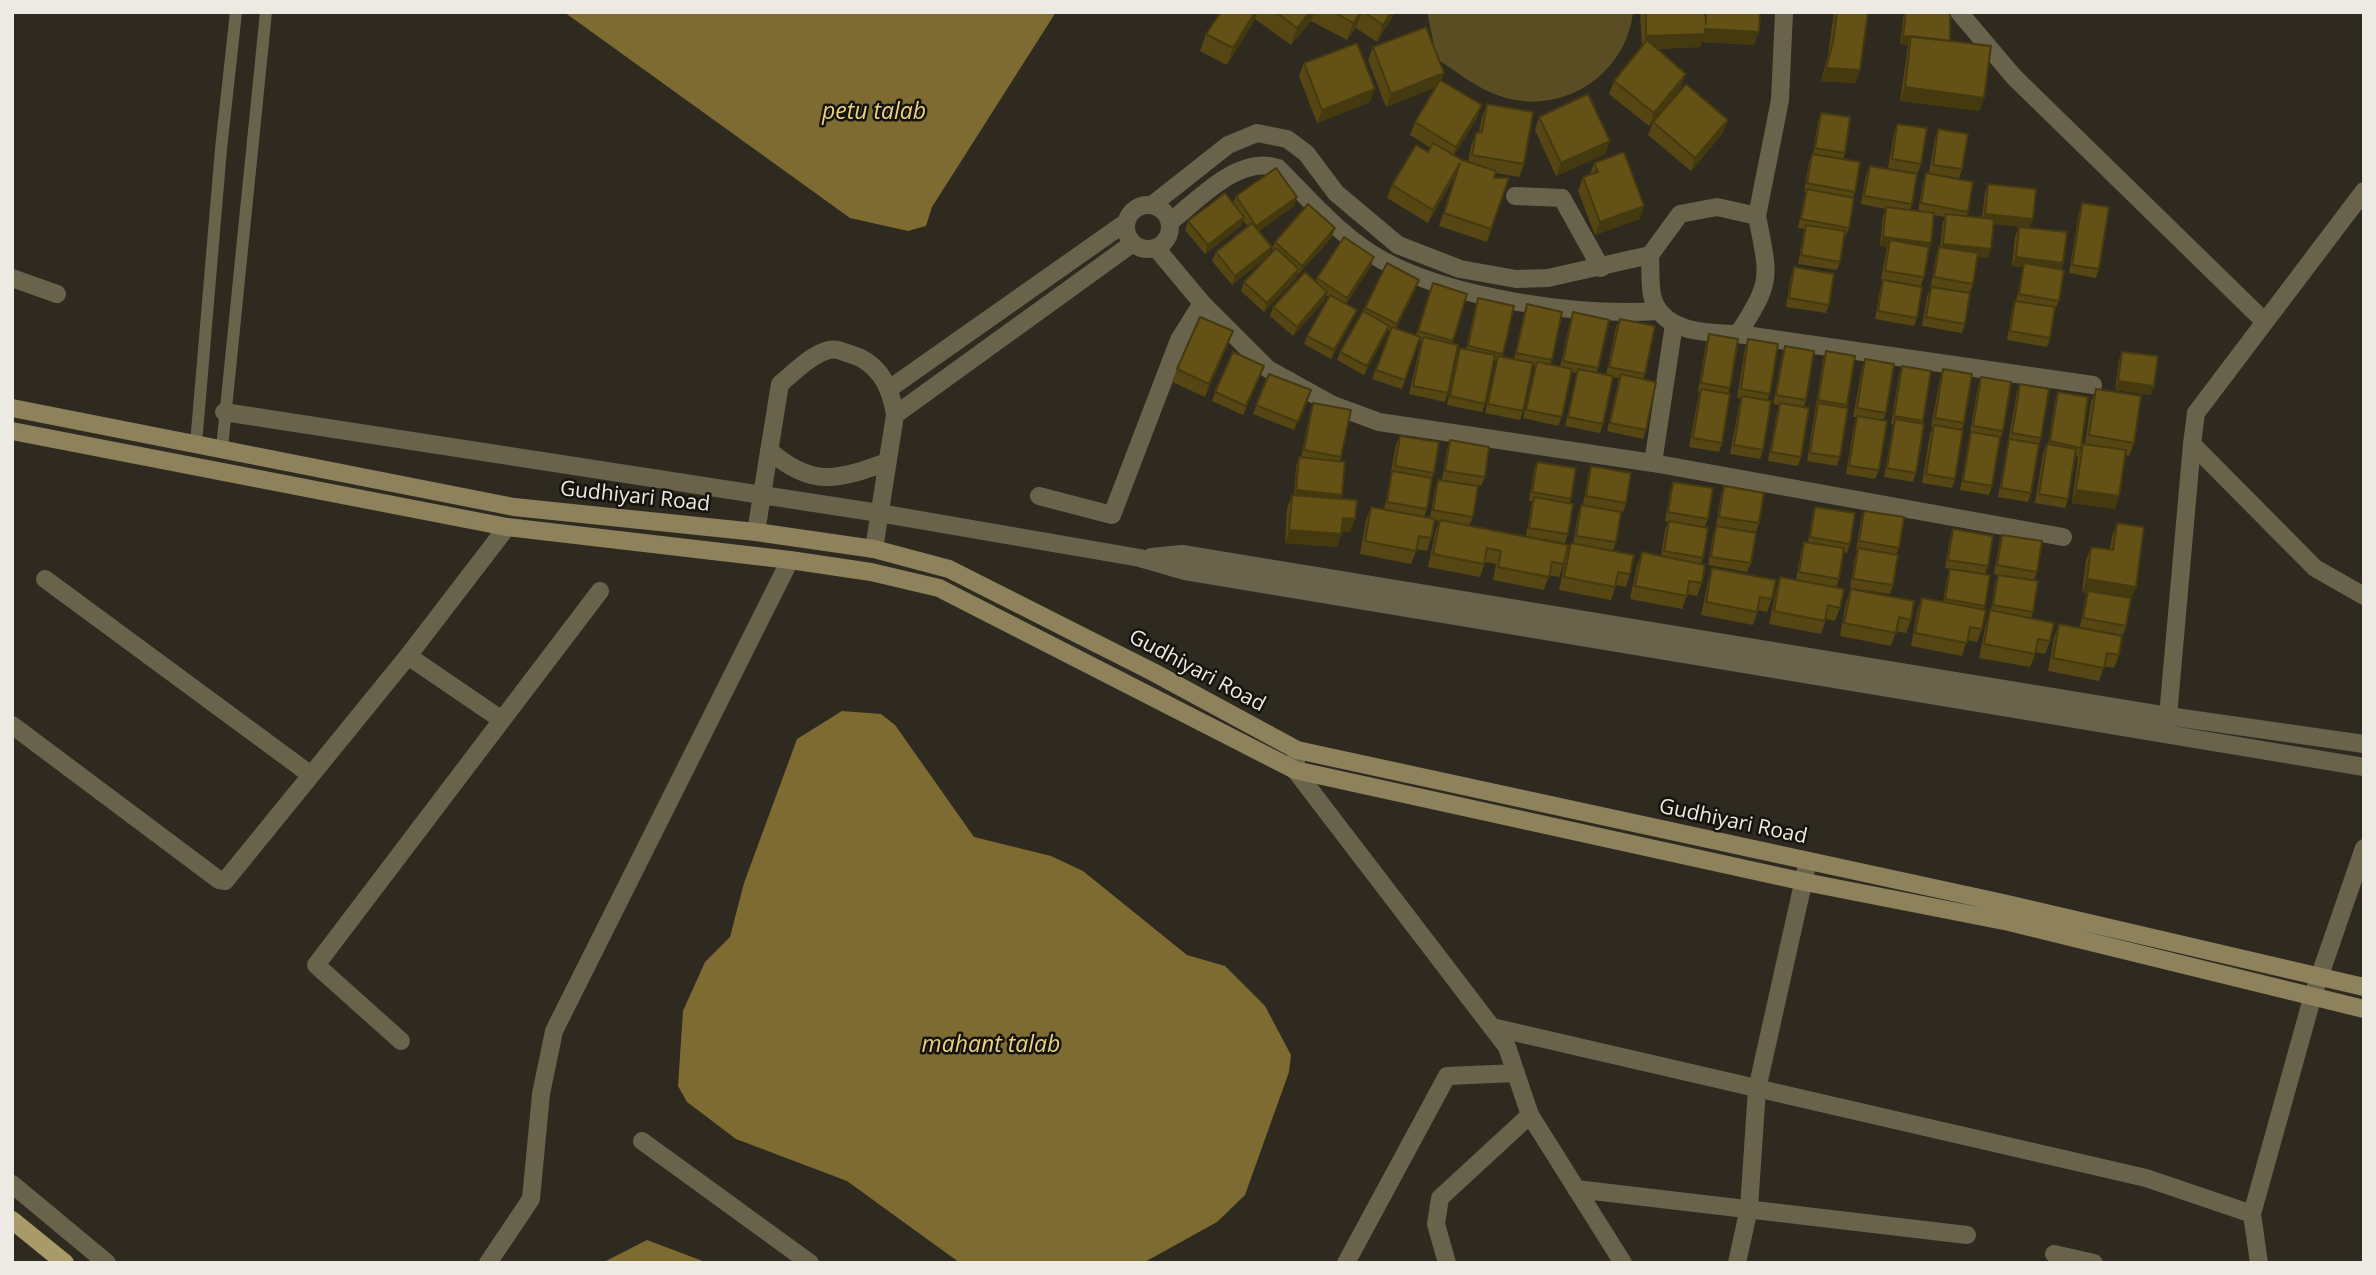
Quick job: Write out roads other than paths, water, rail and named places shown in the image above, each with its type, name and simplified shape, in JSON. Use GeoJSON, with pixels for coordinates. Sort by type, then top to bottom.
{"type":"FeatureCollection","features":[{"type":"Feature","properties":{"kind":"main road"},"geometry":{"type":"LineString","coordinates":[[12,1220],[65,1263]]}},
{"type":"Feature","properties":{"kind":"street"},"geometry":{"type":"LineString","coordinates":[[1738,334],[1766,284],[1767,265],[1757,216],[1780,100],[1784,12]]}},
{"type":"Feature","properties":{"kind":"street"},"geometry":{"type":"LineString","coordinates":[[1959,12],[2014,77],[2264,321]]}},
{"type":"Feature","properties":{"kind":"street"},"geometry":{"type":"LineString","coordinates":[[889,389],[1125,223],[1130,213],[1152,205],[1228,145],[1256,133],[1287,139],[1306,153],[1336,192],[1398,245],[1460,269],[1516,279],[1548,278],[1650,255]]}},
{"type":"Feature","properties":{"kind":"street"},"geometry":{"type":"LineString","coordinates":[[1170,222],[1232,175],[1256,164],[1268,164],[1278,168],[1343,232],[1381,260],[1455,290],[1525,302],[1628,313],[1659,311]]}},
{"type":"Feature","properties":{"kind":"street"},"geometry":{"type":"LineString","coordinates":[[2168,716],[2196,413],[2364,191]]}},
{"type":"Feature","properties":{"kind":"street"},"geometry":{"type":"LineString","coordinates":[[1515,196],[1562,198],[1601,268]]}},
{"type":"Feature","properties":{"kind":"street"},"geometry":{"type":"LineString","coordinates":[[1125,223],[1126,233],[1133,243],[1143,248],[1156,248],[1169,234],[1170,222],[1163,211],[1152,205]]}},
{"type":"Feature","properties":{"kind":"street"},"geometry":{"type":"LineString","coordinates":[[1757,216],[1717,207],[1680,214],[1650,255],[1652,297],[1659,311],[1674,324],[1703,333],[1738,334],[2093,385]]}},
{"type":"Feature","properties":{"kind":"street"},"geometry":{"type":"LineString","coordinates":[[895,415],[1133,243]]}},
{"type":"Feature","properties":{"kind":"street"},"geometry":{"type":"LineString","coordinates":[[1156,248],[1202,303],[1268,369],[1334,405],[1379,422],[1653,463],[2063,537]]}},
{"type":"Feature","properties":{"kind":"street"},"geometry":{"type":"LineString","coordinates":[[1455,290],[1460,269]]}},
{"type":"Feature","properties":{"kind":"street"},"geometry":{"type":"LineString","coordinates":[[12,278],[57,294]]}},
{"type":"Feature","properties":{"kind":"street"},"geometry":{"type":"LineString","coordinates":[[1039,496],[1112,515],[1179,340],[1202,303]]}},
{"type":"Feature","properties":{"kind":"street"},"geometry":{"type":"LineString","coordinates":[[1653,463],[1674,324]]}},
{"type":"Feature","properties":{"kind":"street"},"geometry":{"type":"LineString","coordinates":[[756,532],[780,384],[815,355],[832,349],[860,356],[877,368],[889,389],[895,415],[874,549]]}},
{"type":"Feature","properties":{"kind":"street","name":"Gudhiyari Road"},"geometry":{"type":"LineString","coordinates":[[12,408],[514,507],[756,532],[874,549],[949,569],[1153,672],[1297,750],[2320,975],[2364,987]]}},
{"type":"Feature","properties":{"kind":"street"},"geometry":{"type":"LineString","coordinates":[[224,412],[879,513],[1140,558],[1185,571],[2364,767]]}},
{"type":"Feature","properties":{"kind":"street","name":"Gudhiyari Road"},"geometry":{"type":"LineString","coordinates":[[12,431],[507,527],[790,560],[871,572],[939,588],[1295,770],[1805,882],[2009,922],[2364,1009]]}},
{"type":"Feature","properties":{"kind":"street"},"geometry":{"type":"LineString","coordinates":[[2192,444],[2315,568],[2364,596]]}},
{"type":"Feature","properties":{"kind":"street"},"geometry":{"type":"LineString","coordinates":[[769,450],[789,468],[812,477],[841,477],[887,462]]}},
{"type":"Feature","properties":{"kind":"street"},"geometry":{"type":"LineString","coordinates":[[12,725],[219,880],[225,880],[408,656],[507,527]]}},
{"type":"Feature","properties":{"kind":"street"},"geometry":{"type":"LineString","coordinates":[[1140,558],[1182,554],[2168,716],[2364,744]]}},
{"type":"Feature","properties":{"kind":"street"},"geometry":{"type":"LineString","coordinates":[[488,1263],[531,1199],[541,1094],[554,1031],[790,560]]}},
{"type":"Feature","properties":{"kind":"street"},"geometry":{"type":"LineString","coordinates":[[45,579],[312,775]]}},
{"type":"Feature","properties":{"kind":"street"},"geometry":{"type":"LineString","coordinates":[[401,1041],[316,965],[600,591]]}},
{"type":"Feature","properties":{"kind":"street"},"geometry":{"type":"LineString","coordinates":[[408,656],[502,720]]}},
{"type":"Feature","properties":{"kind":"street"},"geometry":{"type":"LineString","coordinates":[[1297,750],[1295,770],[1507,1047],[1530,1115],[1623,1263]]}},
{"type":"Feature","properties":{"kind":"street"},"geometry":{"type":"LineString","coordinates":[[2259,1263],[2252,1214],[2320,975],[2364,848]]}},
{"type":"Feature","properties":{"kind":"street"},"geometry":{"type":"LineString","coordinates":[[1737,1263],[1749,1208],[1757,1089],[1808,862]]}},
{"type":"Feature","properties":{"kind":"street"},"geometry":{"type":"LineString","coordinates":[[1492,1027],[2146,1178],[2252,1214]]}},
{"type":"Feature","properties":{"kind":"street"},"geometry":{"type":"LineString","coordinates":[[1346,1263],[1447,1076],[1516,1073]]}},
{"type":"Feature","properties":{"kind":"street"},"geometry":{"type":"LineString","coordinates":[[1447,1263],[1436,1224],[1440,1198],[1530,1115]]}},
{"type":"Feature","properties":{"kind":"street"},"geometry":{"type":"LineString","coordinates":[[642,1141],[810,1263]]}},
{"type":"Feature","properties":{"kind":"street"},"geometry":{"type":"LineString","coordinates":[[12,1184],[107,1263]]}},
{"type":"Feature","properties":{"kind":"street"},"geometry":{"type":"LineString","coordinates":[[1576,1189],[1967,1235]]}},
{"type":"Feature","properties":{"kind":"street"},"geometry":{"type":"LineString","coordinates":[[2054,1254],[2094,1263]]}},
{"type":"Feature","properties":{"kind":"lane"},"geometry":{"type":"LineString","coordinates":[[196,444],[221,149],[236,12]]}},
{"type":"Feature","properties":{"kind":"lane"},"geometry":{"type":"LineString","coordinates":[[222,448],[266,12]]}},
{"type":"Feature","properties":{"kind":"water","name":"petu talab"},"geometry":{"type":"Polygon","coordinates":[[[564,12],[1056,12],[932,207],[926,226],[908,231],[850,218],[564,12]]]}},
{"type":"Feature","properties":{"kind":"water","name":"mahant talab"},"geometry":{"type":"Polygon","coordinates":[[[842,711],[881,714],[895,725],[974,837],[1051,856],[1083,871],[1187,955],[1225,966],[1265,1006],[1291,1055],[1289,1072],[1245,1195],[1217,1222],[1143,1263],[960,1263],[847,1181],[736,1139],[687,1102],[678,1086],[683,1011],[705,962],[730,937],[744,883],[797,739],[842,711]]]}},
{"type":"Feature","properties":{"kind":"water"},"geometry":{"type":"Polygon","coordinates":[[[647,1240],[708,1263],[602,1263],[647,1240]]]}}]}
